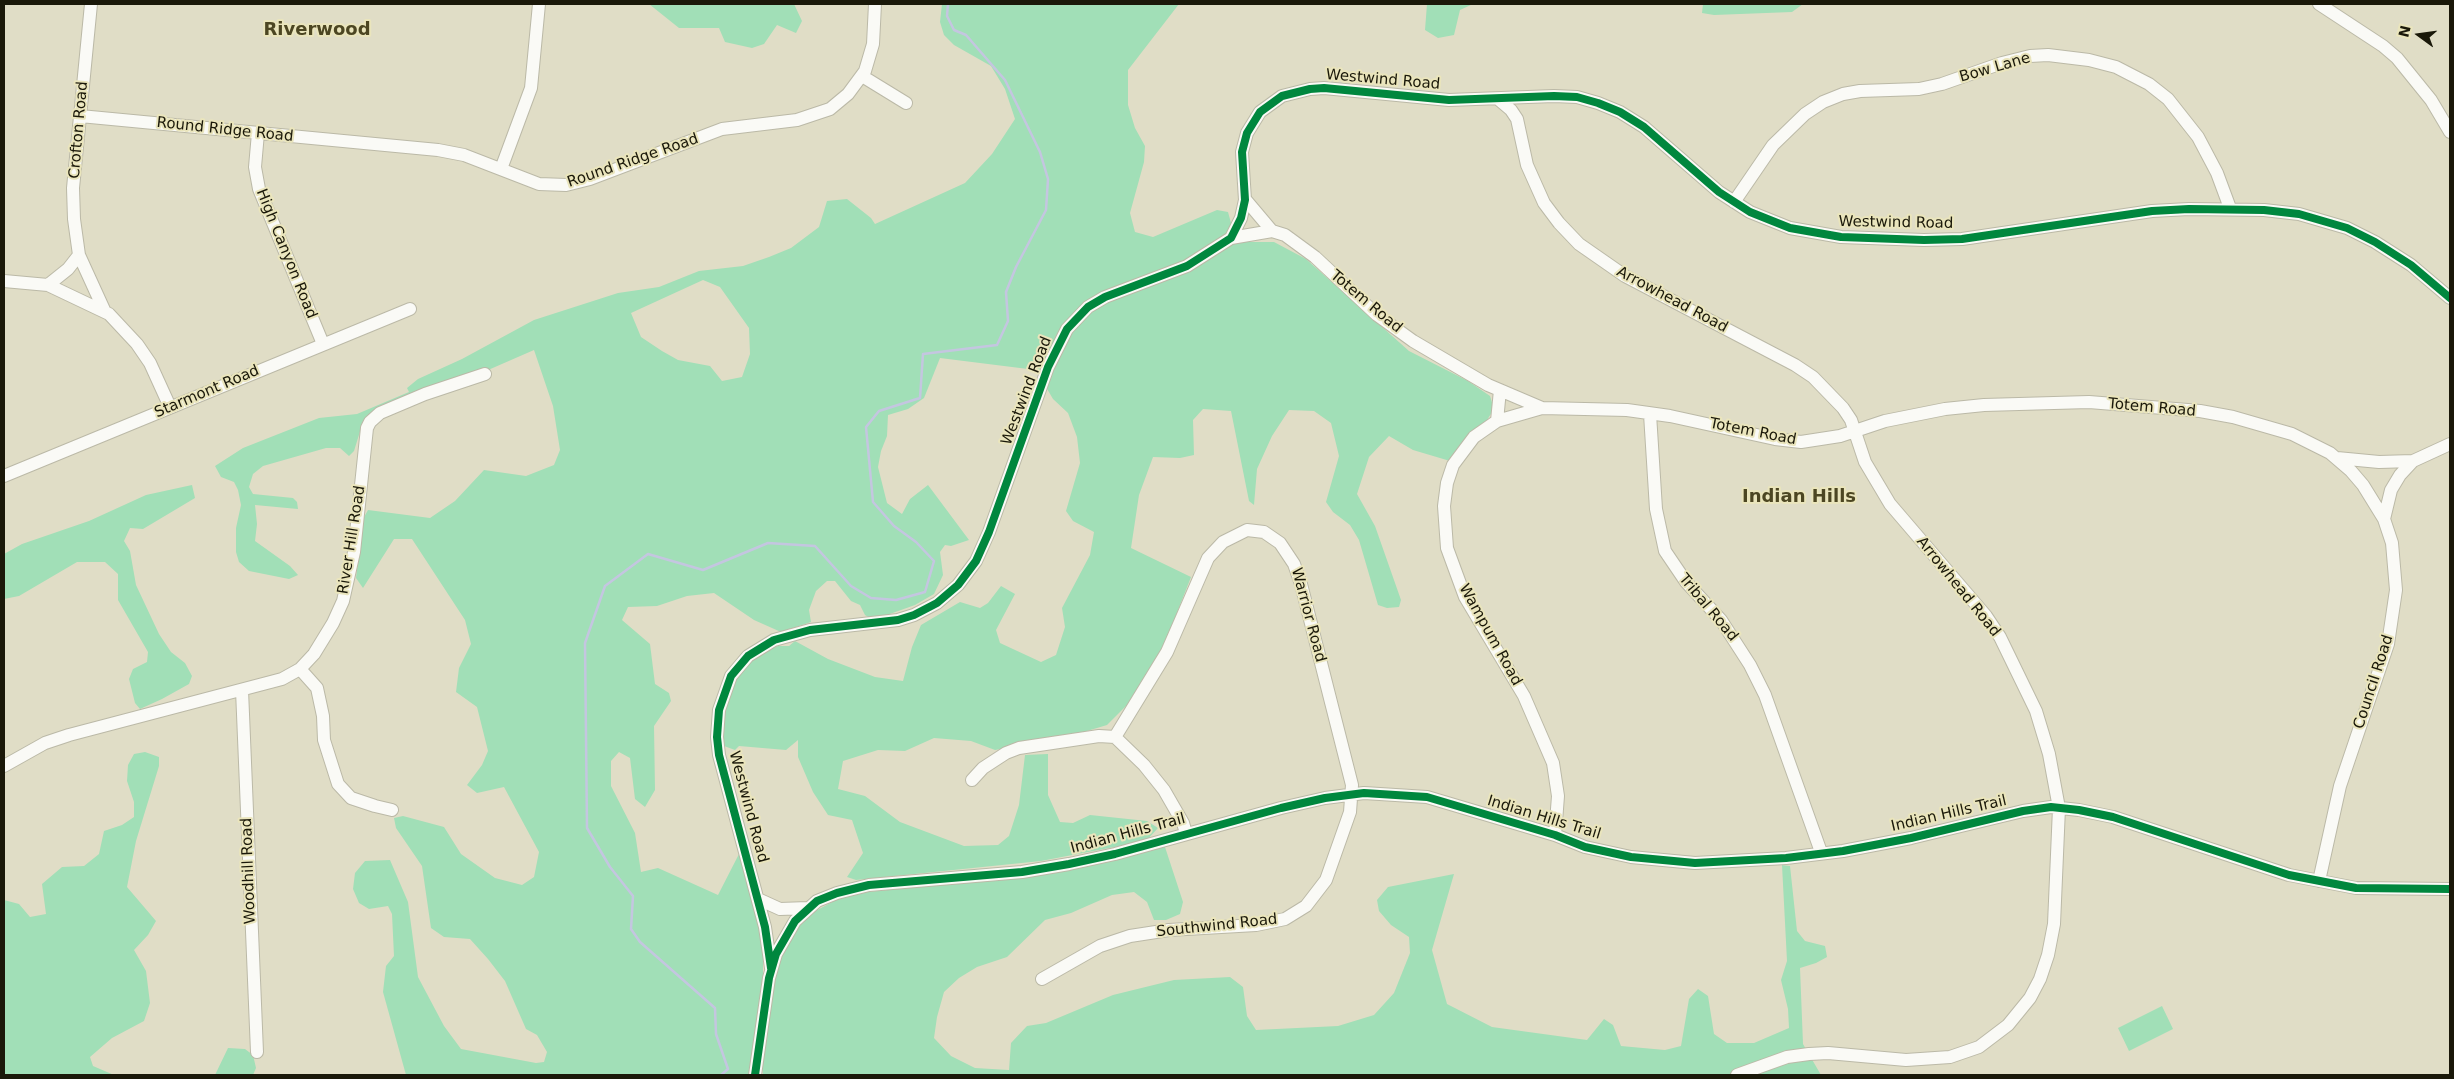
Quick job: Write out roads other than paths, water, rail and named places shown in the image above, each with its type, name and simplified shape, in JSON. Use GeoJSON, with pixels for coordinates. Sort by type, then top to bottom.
{"type":"FeatureCollection","features":[{"type":"Feature","properties":{"kind":"street","name":"Crofton Road"},"geometry":{"type":"LineString","coordinates":[[91,4],[73,203],[79,255],[105,312]]}},
{"type":"Feature","properties":{"kind":"street"},"geometry":{"type":"LineString","coordinates":[[501,169],[531,88],[539,4]]}},
{"type":"Feature","properties":{"kind":"street","name":"Round Ridge Road"},"geometry":{"type":"LineString","coordinates":[[80,116],[438,150],[464,155],[548,186],[576,183],[722,130],[797,120],[819,114],[848,94],[862,76],[872,52],[875,4]]}},
{"type":"Feature","properties":{"kind":"street"},"geometry":{"type":"LineString","coordinates":[[2318,4],[2397,58],[2431,100],[2450,132]]}},
{"type":"Feature","properties":{"kind":"street","name":"Bow Lane"},"geometry":{"type":"LineString","coordinates":[[1734,202],[1773,145],[1805,114],[1823,102],[1843,94],[1919,89],[1942,84],[2002,63],[2030,56],[2048,55],[2089,60],[2116,68],[2149,84],[2168,99],[2198,137],[2217,173],[2230,208]]}},
{"type":"Feature","properties":{"kind":"street"},"geometry":{"type":"LineString","coordinates":[[862,76],[906,104]]}},
{"type":"Feature","properties":{"kind":"street","name":"Westwind Road"},"geometry":{"type":"LineString","coordinates":[[771,968],[765,926],[719,756],[717,737],[721,699],[730,676],[739,664],[759,648],[794,633],[898,620],[925,610],[947,596],[968,574],[983,547],[1048,367],[1063,336],[1077,317],[1105,297],[1187,266],[1231,238],[1241,218],[1245,199],[1242,152],[1247,133],[1260,112],[1282,96],[1310,89],[1324,88],[1420,98],[1498,100],[1529,96],[1577,98],[1598,103],[1620,112],[1649,131],[1719,192],[1757,216],[1790,228],[1819,234],[1875,240],[1962,238],[2152,211],[2230,208],[2299,214],[2347,228],[2375,242],[2411,265],[2450,298]]}},
{"type":"Feature","properties":{"kind":"street"},"geometry":{"type":"LineString","coordinates":[[1517,119],[1521,105],[1529,96]]}},
{"type":"Feature","properties":{"kind":"street"},"geometry":{"type":"LineString","coordinates":[[1498,100],[1511,110],[1517,119]]}},
{"type":"Feature","properties":{"kind":"street","name":"Arrowhead Road"},"geometry":{"type":"LineString","coordinates":[[1517,119],[1526,161],[1538,193],[1558,223],[1579,244],[1625,276],[1795,365],[1813,377],[1832,395],[1851,420],[1865,462],[1890,504],[1986,616],[2017,669],[2043,731],[2059,808],[2056,896],[2048,955],[2040,979],[2020,1013],[1996,1036],[1968,1052],[1940,1059],[1906,1060],[1828,1053],[1809,1054],[1787,1057],[1737,1075]]}},
{"type":"Feature","properties":{"kind":"street","name":"High Canyon Road"},"geometry":{"type":"LineString","coordinates":[[258,133],[256,178],[323,344]]}},
{"type":"Feature","properties":{"kind":"street","name":"Totem Road"},"geometry":{"type":"LineString","coordinates":[[1245,199],[1272,231],[1285,235],[1302,246],[1377,315],[1413,341],[1500,390],[1542,408],[1588,408],[1650,414],[1687,419],[1776,439],[1801,442],[1819,441],[1884,421],[1945,409],[1984,405],[2089,402],[2200,411],[2233,417],[2292,434],[2337,458],[2363,485]]}},
{"type":"Feature","properties":{"kind":"street"},"geometry":{"type":"LineString","coordinates":[[1231,238],[1272,231]]}},
{"type":"Feature","properties":{"kind":"street"},"geometry":{"type":"LineString","coordinates":[[48,285],[68,269],[79,255]]}},
{"type":"Feature","properties":{"kind":"street"},"geometry":{"type":"LineString","coordinates":[[4,281],[48,285],[105,312],[123,328],[146,357],[170,408]]}},
{"type":"Feature","properties":{"kind":"street","name":"Starmont Road"},"geometry":{"type":"LineString","coordinates":[[4,476],[410,309]]}},
{"type":"Feature","properties":{"kind":"street","name":"River Hill Road"},"geometry":{"type":"LineString","coordinates":[[4,766],[45,742],[68,734],[282,679],[300,669],[320,645],[343,601],[354,552],[367,428],[370,422],[380,413],[407,401],[485,374]]}},
{"type":"Feature","properties":{"kind":"street"},"geometry":{"type":"LineString","coordinates":[[1498,421],[1500,390]]}},
{"type":"Feature","properties":{"kind":"street","name":"Wampum Road"},"geometry":{"type":"LineString","coordinates":[[1542,408],[1498,421],[1474,437],[1453,465],[1445,493],[1444,528],[1454,571],[1465,597],[1524,696],[1548,749],[1557,780],[1558,802],[1555,835]]}},
{"type":"Feature","properties":{"kind":"street","name":"Tribal Road"},"geometry":{"type":"LineString","coordinates":[[1650,414],[1656,510],[1661,540],[1674,566],[1721,620],[1750,665],[1765,695],[1821,852]]}},
{"type":"Feature","properties":{"kind":"street","name":"Totem Road"},"geometry":{"type":"LineString","coordinates":[[2384,520],[2391,490],[2400,474],[2413,461],[2450,444]]}},
{"type":"Feature","properties":{"kind":"street","name":"Totem Road"},"geometry":{"type":"LineString","coordinates":[[2337,458],[2379,462],[2413,461]]}},
{"type":"Feature","properties":{"kind":"street","name":"Council Road"},"geometry":{"type":"LineString","coordinates":[[2319,881],[2340,786],[2380,669],[2394,617],[2395,566],[2392,543],[2384,520],[2363,485]]}},
{"type":"Feature","properties":{"kind":"street","name":"Warrior Road"},"geometry":{"type":"LineString","coordinates":[[1115,737],[1167,652],[1208,558],[1232,536],[1247,530],[1258,530],[1280,543],[1294,564],[1352,785],[1351,794]]}},
{"type":"Feature","properties":{"kind":"street"},"geometry":{"type":"LineString","coordinates":[[300,669],[317,688],[323,716],[324,740],[338,784],[351,798],[392,810]]}},
{"type":"Feature","properties":{"kind":"street","name":"Woodhill Road"},"geometry":{"type":"LineString","coordinates":[[242,690],[257,1052]]}},
{"type":"Feature","properties":{"kind":"street"},"geometry":{"type":"LineString","coordinates":[[972,780],[984,768],[1006,753],[1019,748],[1099,736],[1115,737],[1144,765],[1164,790],[1183,823],[1186,834]]}},
{"type":"Feature","properties":{"kind":"street","name":"Indian Hills Trail"},"geometry":{"type":"LineString","coordinates":[[755,1075],[771,968],[788,931],[808,908],[817,901],[855,888],[1047,868],[1115,854],[1281,808],[1351,794],[1406,794],[1427,797],[1555,835],[1585,847],[1662,862],[1728,862],[1843,851],[2023,811],[2059,808],[2113,817],[2289,875],[2356,888],[2450,889]]}},
{"type":"Feature","properties":{"kind":"street","name":"Southwind Road"},"geometry":{"type":"LineString","coordinates":[[1042,979],[1100,946],[1130,936],[1169,930],[1271,923],[1292,915],[1312,900],[1326,880],[1350,812],[1351,794]]}},
{"type":"Feature","properties":{"kind":"street"},"geometry":{"type":"LineString","coordinates":[[758,899],[780,909],[808,908]]}},
{"type":"Feature","properties":{"kind":"waterway"},"geometry":{"type":"LineString","coordinates":[[721,1075],[728,1069],[716,1034],[715,1008],[640,942],[631,929],[633,896],[610,867],[587,828],[585,643],[605,586],[648,554],[703,570],[768,543],[815,546],[851,586],[871,598],[896,600],[925,592],[934,561],[916,542],[894,526],[873,502],[866,427],[879,411],[920,398],[923,354],[997,345],[1008,321],[1006,292],[1016,267],[1046,210],[1048,179],[1040,152],[1005,80],[966,35],[954,30],[947,16],[948,4]]}},
{"type":"Feature","properties":{"kind":"district","name":"Riverwood"},"geometry":{"type":"Point","coordinates":[317,30]}},
{"type":"Feature","properties":{"kind":"district","name":"Indian Hills"},"geometry":{"type":"Point","coordinates":[1799,497]}}]}
